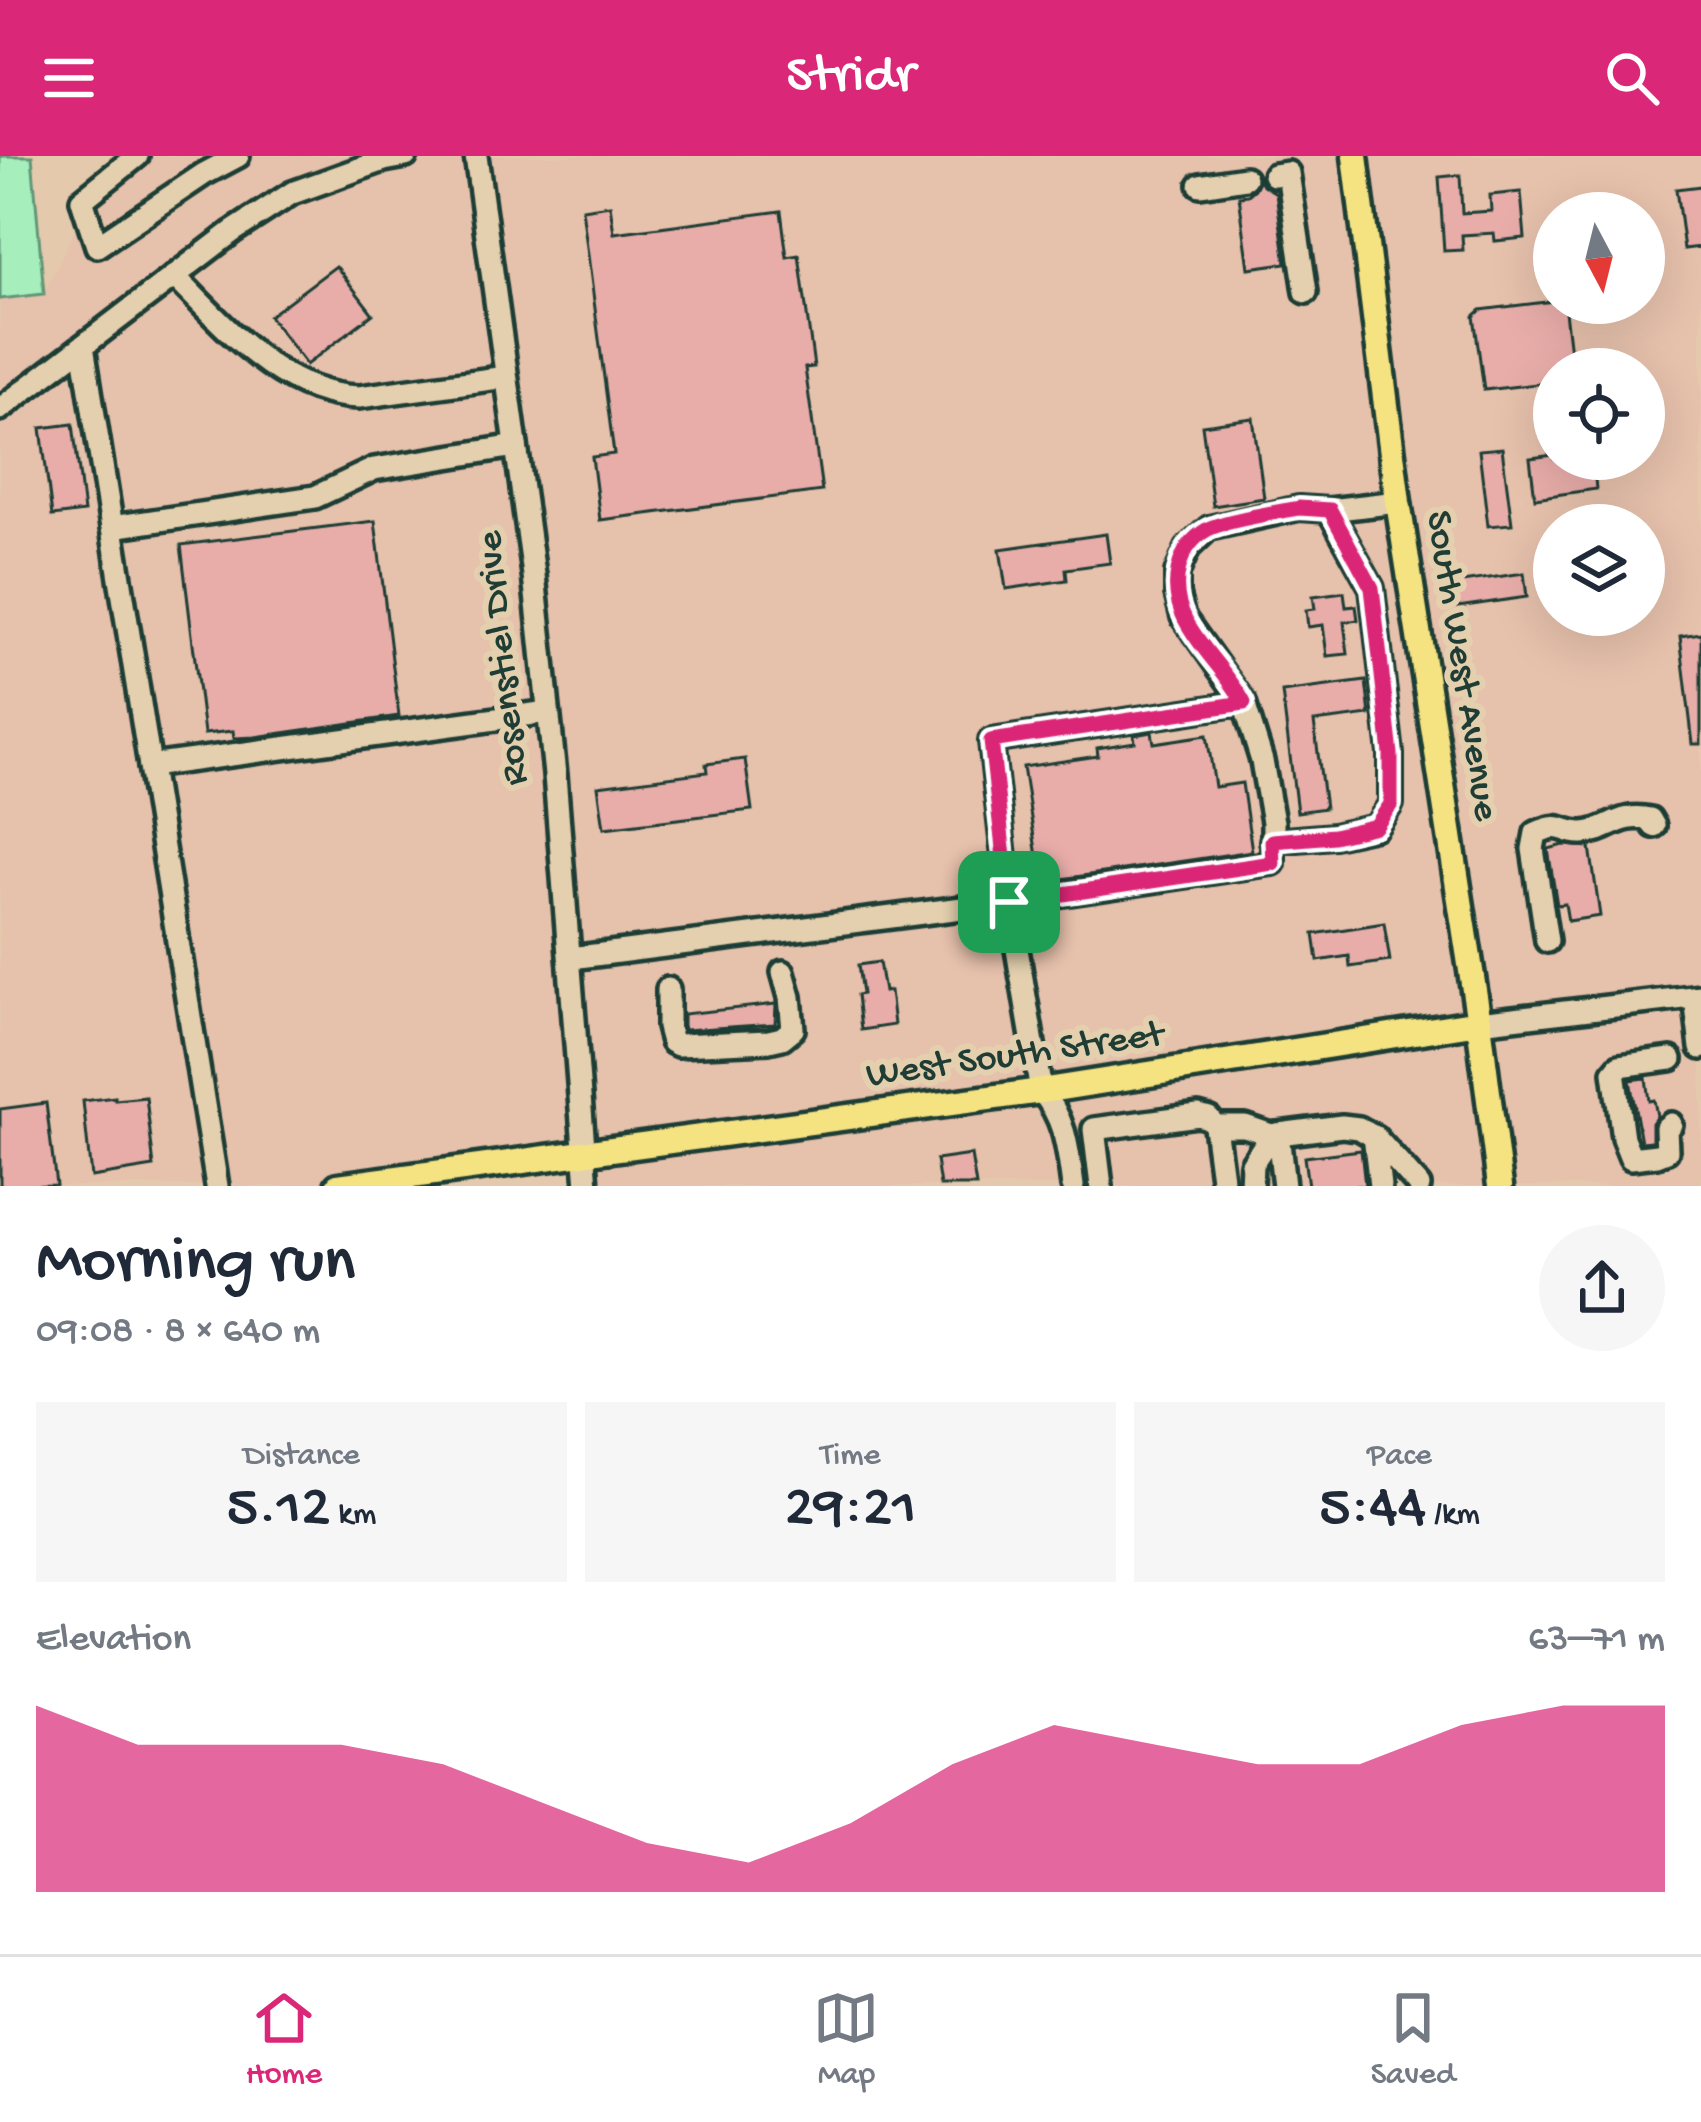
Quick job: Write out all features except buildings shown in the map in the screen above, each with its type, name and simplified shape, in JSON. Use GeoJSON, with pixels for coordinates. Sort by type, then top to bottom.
{"type":"FeatureCollection","features":[{"type":"Feature","properties":{"kind":"main road","name":"South West Avenue"},"geometry":{"type":"LineString","coordinates":[[1355,156],[1399,502],[1500,1186]]}},
{"type":"Feature","properties":{"kind":"main road","name":"West South Street"},"geometry":{"type":"LineString","coordinates":[[338,1186],[1041,1091],[1479,1022]]}},
{"type":"Feature","properties":{"kind":"street"},"geometry":{"type":"LineString","coordinates":[[136,156],[82,200],[98,246],[238,156]]}},
{"type":"Feature","properties":{"kind":"street"},"geometry":{"type":"LineString","coordinates":[[0,409],[232,232],[292,193],[352,163],[406,156]]}},
{"type":"Feature","properties":{"kind":"street","name":"Rosenstiel Drive"},"geometry":{"type":"LineString","coordinates":[[476,156],[548,712],[587,1186]]}},
{"type":"Feature","properties":{"kind":"street"},"geometry":{"type":"LineString","coordinates":[[1274,175],[1288,173],[1306,292]]}},
{"type":"Feature","properties":{"kind":"street"},"geometry":{"type":"LineString","coordinates":[[1200,185],[1245,178]]}},
{"type":"Feature","properties":{"kind":"street"},"geometry":{"type":"LineString","coordinates":[[174,276],[253,354],[313,389],[359,397],[506,376]]}},
{"type":"Feature","properties":{"kind":"street"},"geometry":{"type":"LineString","coordinates":[[83,346],[217,1186]]}},
{"type":"Feature","properties":{"kind":"street"},"geometry":{"type":"LineString","coordinates":[[112,527],[315,497],[374,469],[516,446]]}},
{"type":"Feature","properties":{"kind":"street"},"geometry":{"type":"LineString","coordinates":[[571,958],[1273,863],[1273,822],[1262,761],[1244,703],[1184,616],[1177,573],[1188,548],[1209,529],[1299,508],[1330,510],[1399,502]]}},
{"type":"Feature","properties":{"kind":"street"},"geometry":{"type":"LineString","coordinates":[[1272,841],[1334,836],[1376,826],[1391,804],[1391,754],[1372,588],[1330,510]]}},
{"type":"Feature","properties":{"kind":"street"},"geometry":{"type":"LineString","coordinates":[[1072,1186],[1059,1116],[1041,1091],[1009,902],[991,741],[1244,703]]}},
{"type":"Feature","properties":{"kind":"street"},"geometry":{"type":"LineString","coordinates":[[150,766],[548,712]]}},
{"type":"Feature","properties":{"kind":"street"},"geometry":{"type":"LineString","coordinates":[[1547,941],[1533,849],[1536,833],[1557,826],[1583,833],[1620,818],[1650,819],[1654,826]]}},
{"type":"Feature","properties":{"kind":"street"},"geometry":{"type":"LineString","coordinates":[[668,989],[672,1042],[769,1040],[793,1029],[783,972]]}},
{"type":"Feature","properties":{"kind":"street"},"geometry":{"type":"LineString","coordinates":[[1698,996],[1701,1048]]}},
{"type":"Feature","properties":{"kind":"street","name":"West South Street"},"geometry":{"type":"LineString","coordinates":[[1479,1022],[1698,996]]}},
{"type":"Feature","properties":{"kind":"street"},"geometry":{"type":"LineString","coordinates":[[1671,1059],[1618,1066],[1614,1072],[1630,1158],[1667,1151],[1666,1129],[1671,1124]]}},
{"type":"Feature","properties":{"kind":"street"},"geometry":{"type":"LineString","coordinates":[[1101,1186],[1094,1129],[1198,1115],[1215,1126],[1223,1186]]}},
{"type":"Feature","properties":{"kind":"street"},"geometry":{"type":"LineString","coordinates":[[1215,1126],[1246,1126],[1274,1135],[1359,1128],[1374,1136],[1419,1186]]}},
{"type":"Feature","properties":{"kind":"street"},"geometry":{"type":"LineString","coordinates":[[1251,1186],[1252,1164],[1274,1135]]}},
{"type":"Feature","properties":{"kind":"street"},"geometry":{"type":"LineString","coordinates":[[1274,1135],[1285,1186]]}},
{"type":"Feature","properties":{"kind":"street"},"geometry":{"type":"LineString","coordinates":[[1374,1136],[1380,1186]]}},
{"type":"Feature","properties":{"kind":"shaded area"},"geometry":{"type":"Polygon","coordinates":[[[110,156],[1701,156],[1701,1186],[587,1186],[585,1155],[338,1186],[0,1186],[0,299],[44,294],[110,156]]]}},
{"type":"Feature","properties":{"kind":"green space"},"geometry":{"type":"Polygon","coordinates":[[[0,156],[32,156],[44,294],[0,299],[0,156]]]}},
{"type":"Feature","properties":{"kind":"route"},"geometry":{"type":"LineString","coordinates":[[1299,508],[1330,510],[1372,588],[1391,754],[1391,804],[1376,826],[1334,836],[1272,841],[1273,863],[1009,902],[991,741],[1244,703],[1184,616],[1177,573],[1188,548],[1209,529],[1299,508]]}}]}
